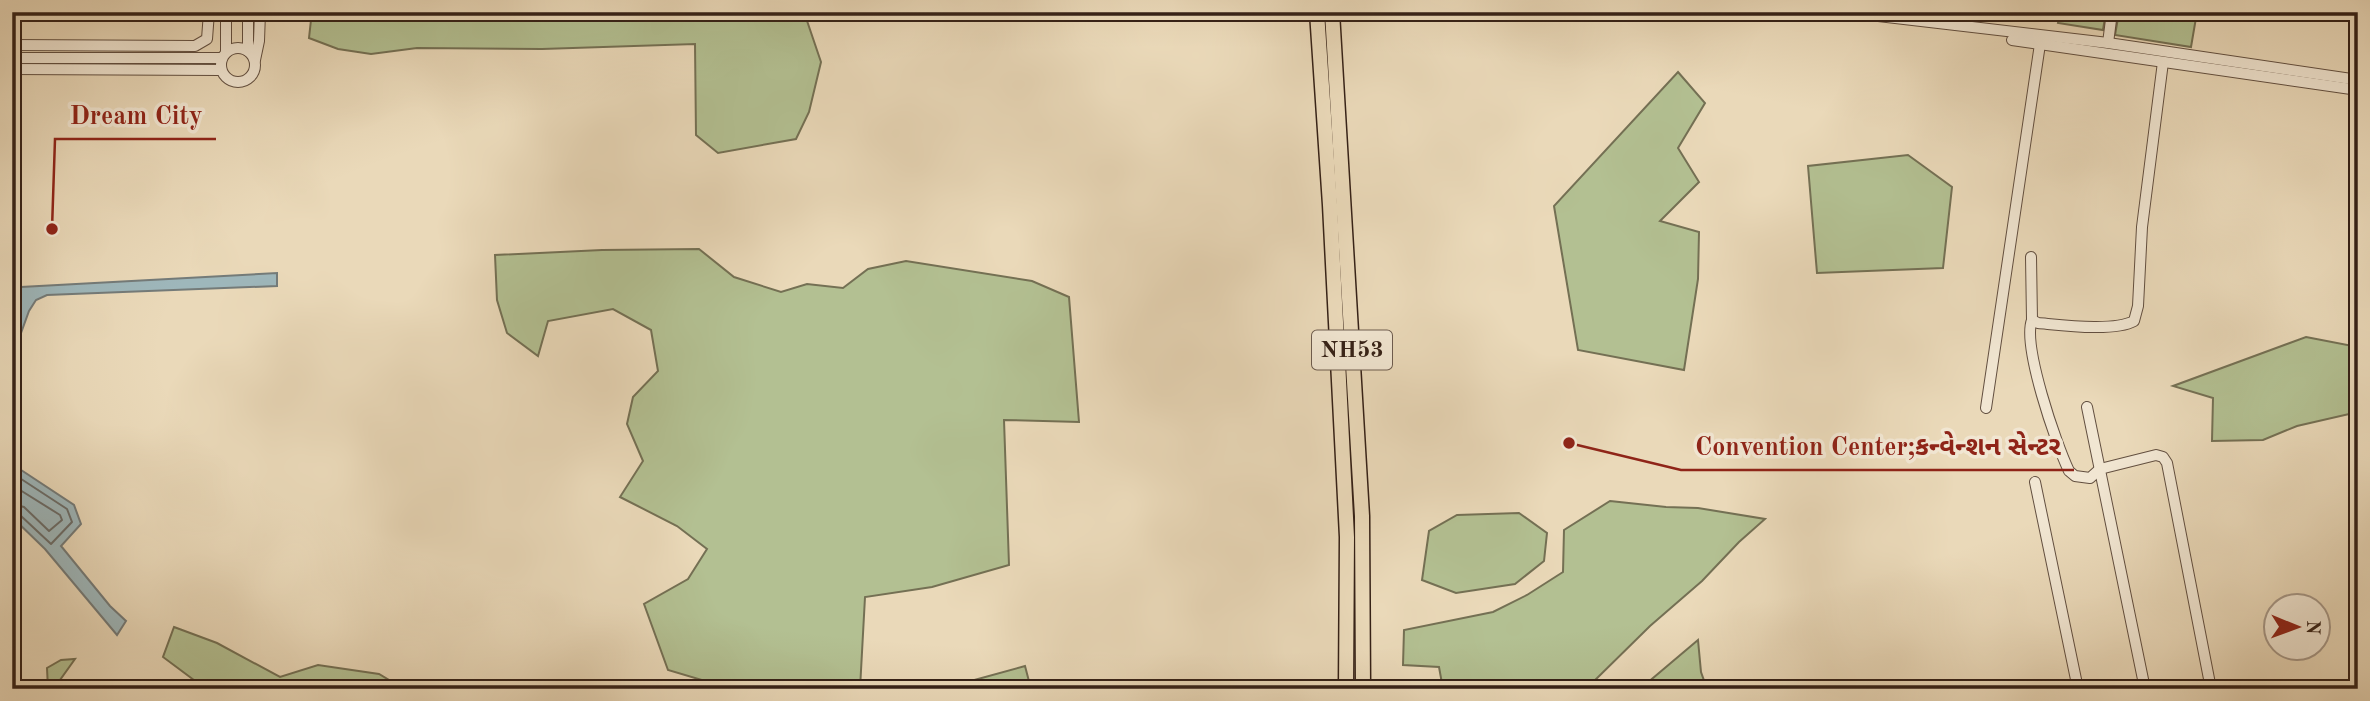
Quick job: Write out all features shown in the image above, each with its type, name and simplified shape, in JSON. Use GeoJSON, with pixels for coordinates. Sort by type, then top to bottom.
{"type":"FeatureCollection","features":[{"type":"Feature","properties":{"kind":"highway","name":"NH53"},"geometry":{"type":"LineString","coordinates":[[1317,12],[1347,537],[1346,689]]}},
{"type":"Feature","properties":{"kind":"highway","name":"NH53"},"geometry":{"type":"LineString","coordinates":[[1332,12],[1362,516],[1363,689]]}},
{"type":"Feature","properties":{"kind":"street"},"geometry":{"type":"LineString","coordinates":[[12,46],[195,47],[207,39],[209,12]]}},
{"type":"Feature","properties":{"kind":"street"},"geometry":{"type":"LineString","coordinates":[[221,70],[226,12]]}},
{"type":"Feature","properties":{"kind":"street"},"geometry":{"type":"LineString","coordinates":[[248,12],[248,51]]}},
{"type":"Feature","properties":{"kind":"street"},"geometry":{"type":"LineString","coordinates":[[221,70],[230,81],[241,82],[251,77],[259,41],[260,12]]}},
{"type":"Feature","properties":{"kind":"street"},"geometry":{"type":"LineString","coordinates":[[1844,12],[2108,43],[2358,80]]}},
{"type":"Feature","properties":{"kind":"street"},"geometry":{"type":"LineString","coordinates":[[2108,43],[2112,12]]}},
{"type":"Feature","properties":{"kind":"street"},"geometry":{"type":"LineString","coordinates":[[2012,40],[2358,90]]}},
{"type":"Feature","properties":{"kind":"street"},"geometry":{"type":"LineString","coordinates":[[1986,408],[2040,44]]}},
{"type":"Feature","properties":{"kind":"street"},"geometry":{"type":"LineString","coordinates":[[12,58],[224,55],[237,47],[248,51],[255,60]]}},
{"type":"Feature","properties":{"kind":"street"},"geometry":{"type":"LineString","coordinates":[[2032,320],[2038,323],[2094,327],[2134,321],[2137,315],[2142,227],[2163,62]]}},
{"type":"Feature","properties":{"kind":"street"},"geometry":{"type":"LineString","coordinates":[[12,69],[221,70]]}},
{"type":"Feature","properties":{"kind":"street"},"geometry":{"type":"LineString","coordinates":[[2031,257],[2032,320],[2028,335],[2040,386],[2066,463],[2075,476],[2083,478],[2090,478],[2100,469],[2156,455],[2163,457],[2167,463],[2211,689]]}},
{"type":"Feature","properties":{"kind":"street"},"geometry":{"type":"LineString","coordinates":[[2087,407],[2145,689]]}},
{"type":"Feature","properties":{"kind":"street"},"geometry":{"type":"LineString","coordinates":[[2035,482],[2078,689]]}},
{"type":"Feature","properties":{"kind":"green space"},"geometry":{"type":"Polygon","coordinates":[[[321,12],[804,12],[821,62],[809,112],[796,139],[718,153],[696,135],[695,44],[542,49],[417,48],[371,54],[338,49],[309,38],[311,20],[321,12]]]}},
{"type":"Feature","properties":{"kind":"green space"},"geometry":{"type":"Polygon","coordinates":[[[2060,12],[2106,12],[2103,30],[2058,23],[2060,12]]]}},
{"type":"Feature","properties":{"kind":"green space"},"geometry":{"type":"Polygon","coordinates":[[[2119,12],[2197,12],[2191,47],[2115,35],[2119,12]]]}},
{"type":"Feature","properties":{"kind":"green space"},"geometry":{"type":"Polygon","coordinates":[[[1678,72],[1705,103],[1678,148],[1699,182],[1660,221],[1699,232],[1698,279],[1684,370],[1578,350],[1554,206],[1678,72]]]}},
{"type":"Feature","properties":{"kind":"green space"},"geometry":{"type":"Polygon","coordinates":[[[1908,155],[1952,187],[1943,268],[1817,273],[1808,166],[1908,155]]]}},
{"type":"Feature","properties":{"kind":"green space"},"geometry":{"type":"Polygon","coordinates":[[[699,249],[734,277],[781,292],[807,284],[843,288],[868,269],[906,261],[1032,281],[1069,297],[1079,422],[1004,420],[1009,565],[932,587],[865,597],[860,689],[722,689],[722,686],[668,670],[644,604],[688,579],[707,549],[677,526],[620,497],[643,461],[627,424],[633,397],[658,371],[651,330],[613,309],[548,321],[538,356],[507,333],[497,300],[495,255],[699,249]]]}},
{"type":"Feature","properties":{"kind":"green space"},"geometry":{"type":"Polygon","coordinates":[[[2306,337],[2358,347],[2358,412],[2297,426],[2263,440],[2212,441],[2213,398],[2173,386],[2306,337]]]}},
{"type":"Feature","properties":{"kind":"green space"},"geometry":{"type":"Polygon","coordinates":[[[1610,501],[1698,508],[1765,519],[1586,689],[1443,689],[1439,667],[1403,665],[1404,630],[1493,612],[1527,595],[1563,572],[1564,530],[1610,501]]]}},
{"type":"Feature","properties":{"kind":"green space"},"geometry":{"type":"Polygon","coordinates":[[[1519,513],[1547,533],[1544,561],[1515,584],[1456,593],[1422,580],[1429,531],[1457,515],[1519,513]]]}},
{"type":"Feature","properties":{"kind":"green space"},"geometry":{"type":"Polygon","coordinates":[[[174,627],[217,643],[280,677],[318,665],[379,674],[404,689],[206,689],[163,657],[174,627]]]}},
{"type":"Feature","properties":{"kind":"green space"},"geometry":{"type":"Polygon","coordinates":[[[1698,640],[1701,672],[1707,689],[1640,689],[1698,640]]]}},
{"type":"Feature","properties":{"kind":"green space"},"geometry":{"type":"Polygon","coordinates":[[[75,659],[60,680],[62,689],[48,689],[47,668],[61,660],[75,659]]]}},
{"type":"Feature","properties":{"kind":"green space"},"geometry":{"type":"Polygon","coordinates":[[[1025,666],[1031,689],[968,689],[967,682],[1025,666]]]}},
{"type":"Feature","properties":{"kind":"water"},"geometry":{"type":"Polygon","coordinates":[[[277,273],[277,286],[47,295],[36,300],[29,311],[12,358],[12,294],[21,287],[277,273]]]}},
{"type":"Feature","properties":{"kind":"water"},"geometry":{"type":"Polygon","coordinates":[[[12,464],[74,505],[81,524],[61,546],[110,606],[126,621],[117,635],[45,549],[12,517],[12,464]]]}},
{"type":"Feature","properties":{"kind":"place","name":"Dream City"},"geometry":{"type":"Point","coordinates":[52,229]}},
{"type":"Feature","properties":{"kind":"place","name":"Convention Center;કન્વેન્શન સેન્ટર"},"geometry":{"type":"Point","coordinates":[1569,443]}}]}
